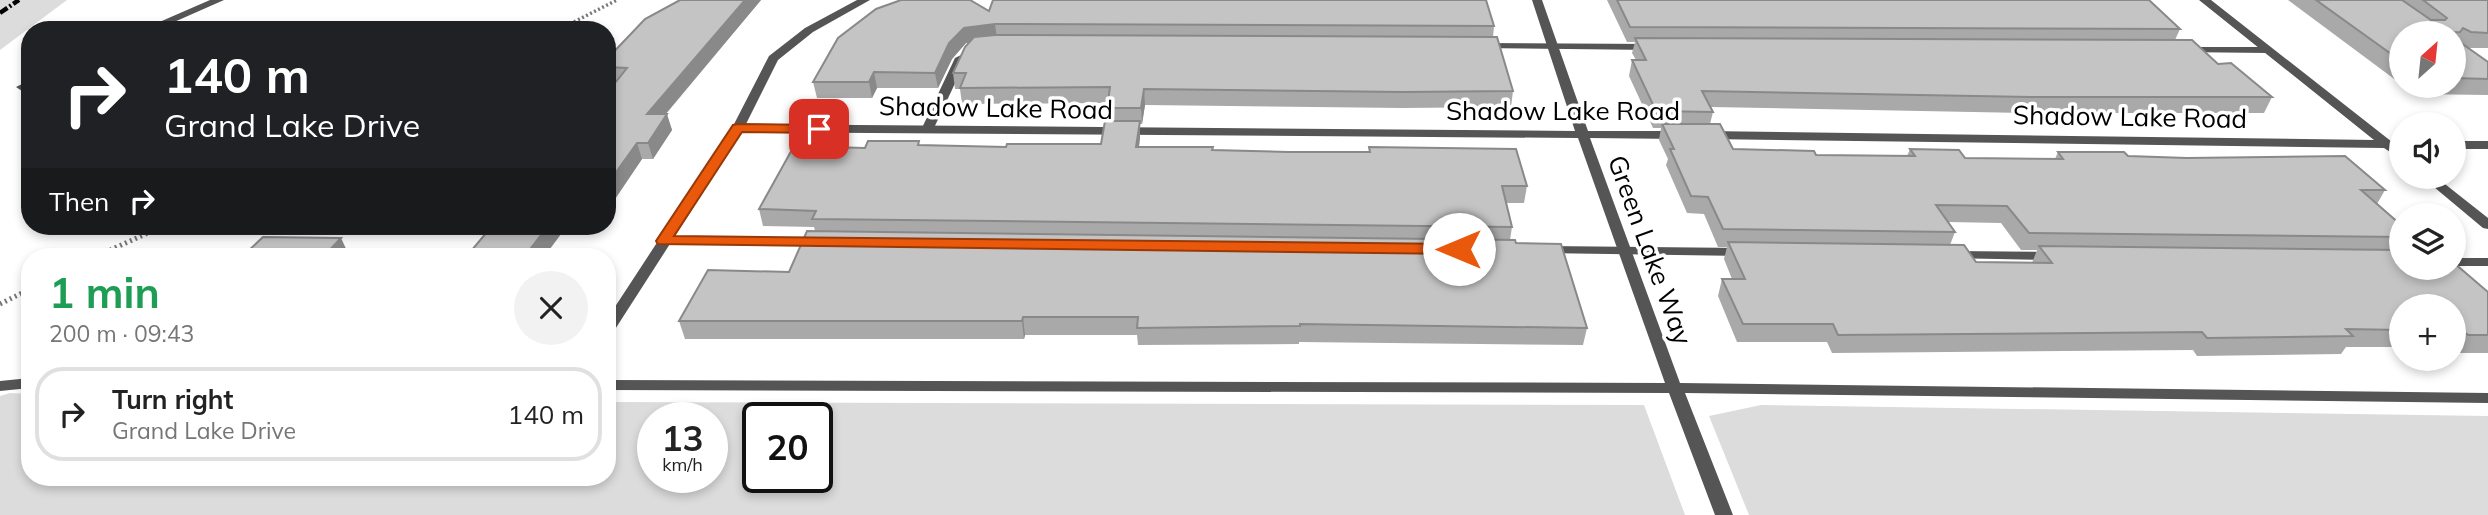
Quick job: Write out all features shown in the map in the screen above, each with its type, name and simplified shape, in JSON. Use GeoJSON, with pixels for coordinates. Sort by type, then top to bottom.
{"type":"FeatureCollection","features":[{"type":"Feature","properties":{"kind":"street"},"geometry":{"type":"LineString","coordinates":[[168,21],[219,0]]}},
{"type":"Feature","properties":{"kind":"street"},"geometry":{"type":"LineString","coordinates":[[616,317],[738,128],[773,58],[809,30],[865,0]]}},
{"type":"Feature","properties":{"kind":"street","name":"Green Lake Way"},"geometry":{"type":"LineString","coordinates":[[1537,0],[1581,134],[1673,388],[1724,515]]}},
{"type":"Feature","properties":{"kind":"street"},"geometry":{"type":"LineString","coordinates":[[2204,0],[2389,140]]}},
{"type":"Feature","properties":{"kind":"street"},"geometry":{"type":"LineString","coordinates":[[1469,46],[1662,47]]}},
{"type":"Feature","properties":{"kind":"street"},"geometry":{"type":"LineString","coordinates":[[927,130],[960,60],[972,47]]}},
{"type":"Feature","properties":{"kind":"street"},"geometry":{"type":"LineString","coordinates":[[2171,50],[2267,50]]}},
{"type":"Feature","properties":{"kind":"street","name":"Shadow Lake Road"},"geometry":{"type":"LineString","coordinates":[[738,128],[1863,135],[2389,144]]}},
{"type":"Feature","properties":{"kind":"street"},"geometry":{"type":"LineString","coordinates":[[2466,145],[2488,145]]}},
{"type":"Feature","properties":{"kind":"street"},"geometry":{"type":"LineString","coordinates":[[2443,189],[2488,225]]}},
{"type":"Feature","properties":{"kind":"street"},"geometry":{"type":"LineString","coordinates":[[663,241],[831,243]]}},
{"type":"Feature","properties":{"kind":"street"},"geometry":{"type":"LineString","coordinates":[[1526,250],[1763,253]]}},
{"type":"Feature","properties":{"kind":"street"},"geometry":{"type":"LineString","coordinates":[[1943,255],[2068,257]]}},
{"type":"Feature","properties":{"kind":"street"},"geometry":{"type":"LineString","coordinates":[[2466,262],[2488,262]]}},
{"type":"Feature","properties":{"kind":"street"},"geometry":{"type":"LineString","coordinates":[[0,386],[21,384]]}},
{"type":"Feature","properties":{"kind":"street"},"geometry":{"type":"LineString","coordinates":[[616,385],[1673,388],[2488,398]]}},
{"type":"Feature","properties":{"kind":"path"},"geometry":{"type":"LineString","coordinates":[[576,21],[617,0]]}},
{"type":"Feature","properties":{"kind":"path"},"geometry":{"type":"LineString","coordinates":[[115,248],[143,235]]}},
{"type":"Feature","properties":{"kind":"path"},"geometry":{"type":"LineString","coordinates":[[0,304],[21,294]]}},
{"type":"Feature","properties":{"kind":"shaded area"},"geometry":{"type":"Polygon","coordinates":[[[0,0],[67,0],[39,21],[21,21],[21,34],[0,50],[0,0]]]}},
{"type":"Feature","properties":{"kind":"shaded area"},"geometry":{"type":"Polygon","coordinates":[[[21,394],[21,486],[616,486],[616,402],[637,402],[637,493],[728,493],[728,402],[742,402],[742,493],[833,493],[833,403],[1644,405],[1685,515],[0,515],[0,396],[21,394]]]}},
{"type":"Feature","properties":{"kind":"shaded area"},"geometry":{"type":"Polygon","coordinates":[[[1761,405],[2488,416],[2488,515],[1749,515],[1709,416],[1761,405]]]}},
{"type":"Feature","properties":{"kind":"building"},"geometry":{"type":"Polygon","coordinates":[[[680,0],[745,0],[647,114],[667,114],[648,143],[637,143],[616,172],[616,82],[627,68],[616,67],[616,50],[645,19],[680,0]]]}},
{"type":"Feature","properties":{"kind":"building"},"geometry":{"type":"Polygon","coordinates":[[[901,0],[970,0],[989,11],[993,0],[1486,0],[1494,26],[995,24],[964,28],[949,43],[935,73],[874,72],[869,82],[813,82],[838,38],[876,9],[901,0]]]}},
{"type":"Feature","properties":{"kind":"building"},"geometry":{"type":"Polygon","coordinates":[[[1617,0],[2149,0],[2180,29],[1630,27],[1617,0]]]}},
{"type":"Feature","properties":{"kind":"building"},"geometry":{"type":"Polygon","coordinates":[[[2316,0],[2402,0],[2431,20],[2445,20],[2447,18],[2423,0],[2488,0],[2488,33],[2466,30],[2466,21],[2389,21],[2389,52],[2316,0]]]}},
{"type":"Feature","properties":{"kind":"building"},"geometry":{"type":"Polygon","coordinates":[[[974,37],[1497,37],[1513,91],[1144,89],[1141,108],[1107,108],[1110,87],[960,88],[966,73],[953,73],[965,47],[974,37]]]}},
{"type":"Feature","properties":{"kind":"building"},"geometry":{"type":"Polygon","coordinates":[[[1635,38],[2192,40],[2218,64],[2231,63],[2272,97],[2031,97],[1702,91],[1713,112],[1656,111],[1632,60],[1646,60],[1635,38]]]}},
{"type":"Feature","properties":{"kind":"building"},"geometry":{"type":"Polygon","coordinates":[[[2466,46],[2488,62],[2488,79],[2466,78],[2466,46]]]}},
{"type":"Feature","properties":{"kind":"building"},"geometry":{"type":"Polygon","coordinates":[[[1105,121],[1140,121],[1136,147],[1213,147],[1212,150],[1288,152],[1370,152],[1369,147],[1516,149],[1527,186],[1502,186],[1512,227],[812,219],[816,211],[759,209],[794,146],[865,148],[868,141],[919,141],[918,145],[1006,147],[1007,144],[1101,144],[1105,121]]]}},
{"type":"Feature","properties":{"kind":"building"},"geometry":{"type":"Polygon","coordinates":[[[1662,124],[1720,124],[1733,149],[1814,151],[1816,155],[1915,156],[1910,149],[1959,150],[1965,158],[2063,159],[2058,152],[2124,152],[2128,156],[2187,158],[2345,156],[2385,190],[2361,190],[2389,214],[2389,237],[2029,233],[2007,206],[1936,205],[1955,232],[1723,229],[1708,197],[1691,196],[1670,149],[1674,149],[1662,124]]]}},
{"type":"Feature","properties":{"kind":"building"},"geometry":{"type":"Polygon","coordinates":[[[807,231],[1515,240],[1516,243],[1561,244],[1587,328],[1300,324],[1137,328],[1138,317],[1023,317],[1022,321],[679,321],[708,270],[789,272],[807,231]]]}},
{"type":"Feature","properties":{"kind":"building"},"geometry":{"type":"Polygon","coordinates":[[[484,235],[541,235],[531,248],[474,248],[484,235]]]}},
{"type":"Feature","properties":{"kind":"building"},"geometry":{"type":"Polygon","coordinates":[[[263,237],[341,238],[332,248],[251,248],[263,237]]]}},
{"type":"Feature","properties":{"kind":"building"},"geometry":{"type":"Polygon","coordinates":[[[1728,242],[1964,245],[1976,262],[2052,263],[2039,246],[2389,250],[2389,280],[2466,280],[2466,273],[2488,292],[2488,335],[2466,333],[2466,294],[2389,294],[2389,330],[2346,329],[2353,336],[2207,338],[2202,332],[1838,335],[1833,324],[1743,324],[1722,279],[1745,279],[1728,242]]]}},
{"type":"Feature","properties":{"kind":"railway"},"geometry":{"type":"LineString","coordinates":[[0,13],[19,0]]}},
{"type":"Feature","properties":{"kind":"route"},"geometry":{"type":"LineString","coordinates":[[819,129],[738,128],[663,241],[1459,249]]}}]}
